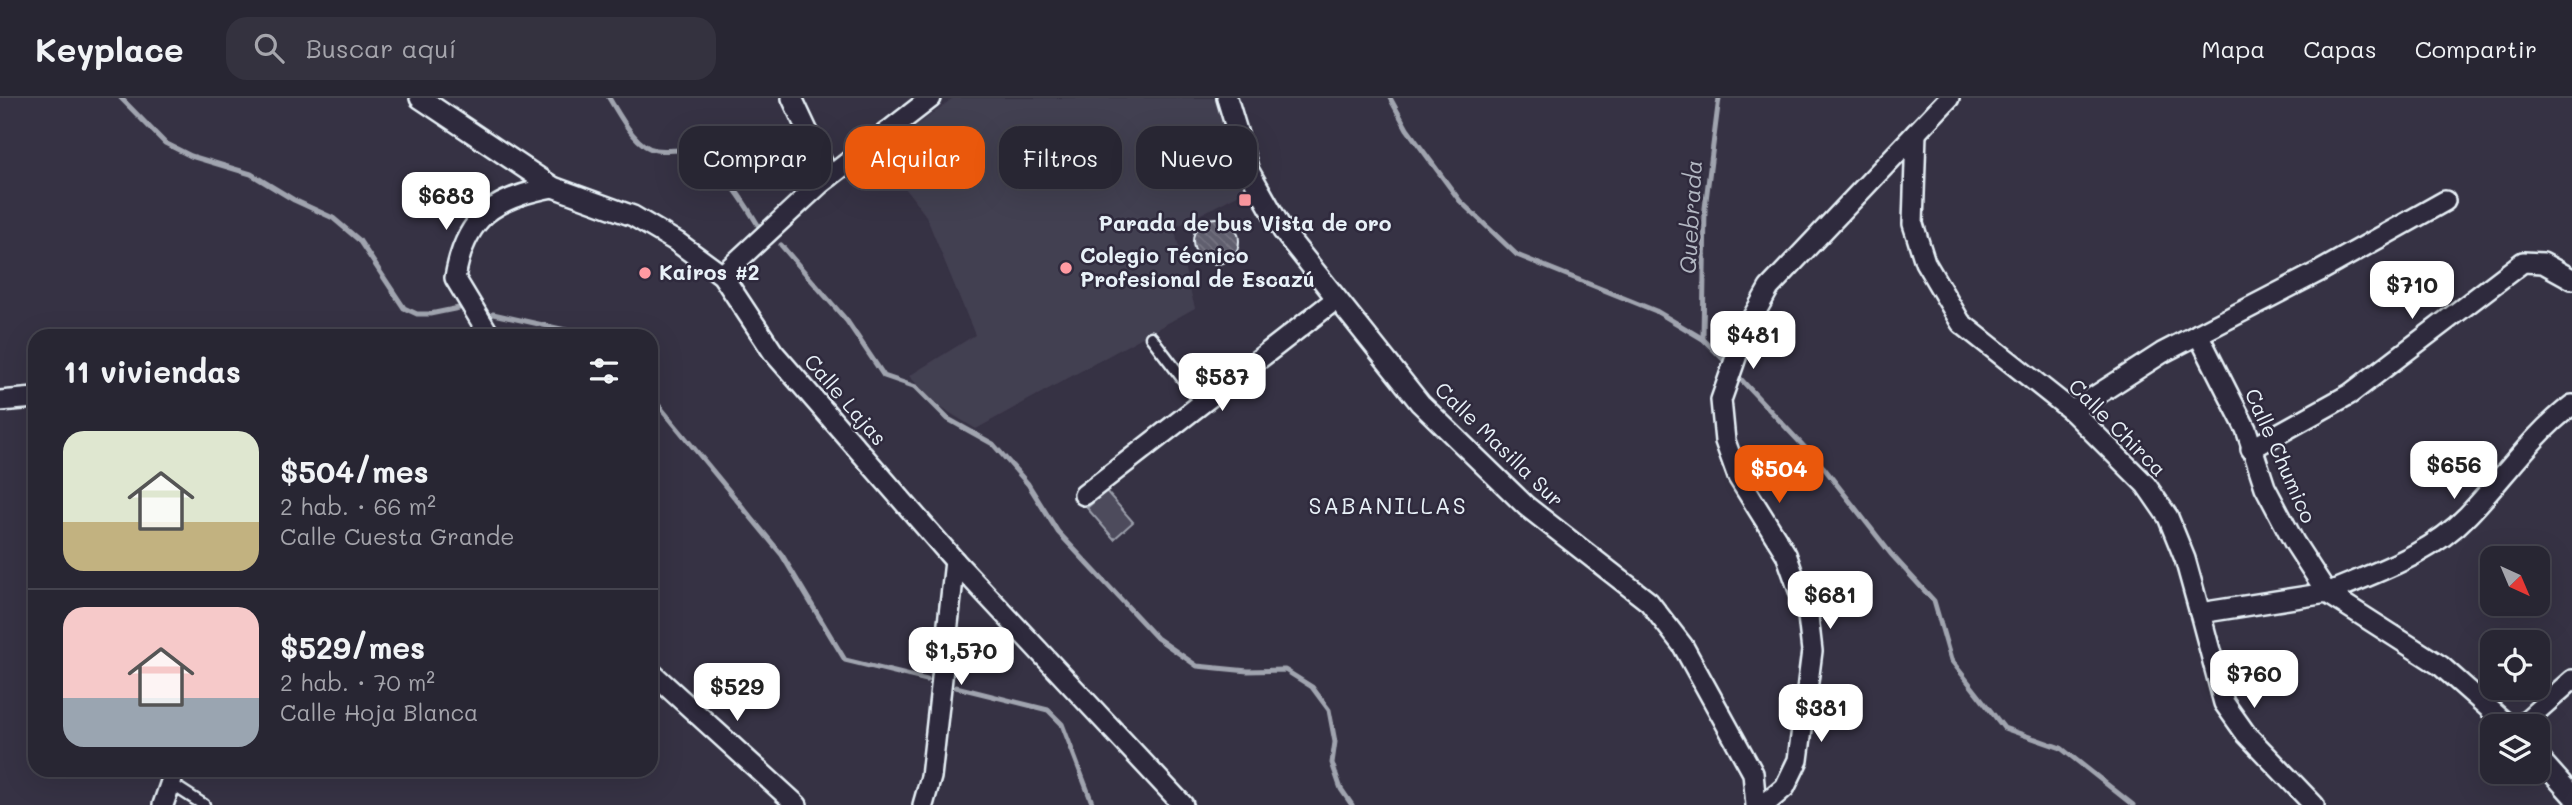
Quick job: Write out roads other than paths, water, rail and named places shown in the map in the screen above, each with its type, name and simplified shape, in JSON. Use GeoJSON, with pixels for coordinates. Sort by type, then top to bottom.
{"type":"FeatureCollection","features":[{"type":"Feature","properties":{"kind":"street","name":"Calle Lajas"},"geometry":{"type":"LineString","coordinates":[[419,98],[553,187],[633,216],[677,242],[722,275],[774,352],[955,561],[1183,805]]}},
{"type":"Feature","properties":{"kind":"street"},"geometry":{"type":"LineString","coordinates":[[792,98],[805,126]]}},
{"type":"Feature","properties":{"kind":"street"},"geometry":{"type":"LineString","coordinates":[[831,175],[932,98]]}},
{"type":"Feature","properties":{"kind":"street","name":"Calle Masilla Sur"},"geometry":{"type":"LineString","coordinates":[[1227,98],[1249,171],[1283,232],[1420,403],[1526,506],[1649,602],[1683,646],[1753,773],[1756,805]]}},
{"type":"Feature","properties":{"kind":"street"},"geometry":{"type":"LineString","coordinates":[[1764,805],[1785,787],[1798,760],[1812,651],[1808,616],[1786,554],[1738,477],[1725,440],[1721,400],[1746,329],[1769,288],[1949,98]]}},
{"type":"Feature","properties":{"kind":"street","name":"Calle Chirca"},"geometry":{"type":"LineString","coordinates":[[1916,133],[1913,224],[1925,261],[1961,323],[2072,411],[2147,485],[2168,517],[2185,559],[2224,703],[2255,744],[2314,805]]}},
{"type":"Feature","properties":{"kind":"street"},"geometry":{"type":"LineString","coordinates":[[486,329],[455,278],[460,250],[471,227],[494,209],[522,193],[553,187]]}},
{"type":"Feature","properties":{"kind":"street"},"geometry":{"type":"LineString","coordinates":[[722,275],[816,189]]}},
{"type":"Feature","properties":{"kind":"street"},"geometry":{"type":"LineString","coordinates":[[2072,411],[2198,334],[2320,271],[2445,201]]}},
{"type":"Feature","properties":{"kind":"street"},"geometry":{"type":"LineString","coordinates":[[2251,449],[2350,394],[2523,262],[2543,263],[2572,279]]}},
{"type":"Feature","properties":{"kind":"street"},"geometry":{"type":"LineString","coordinates":[[1084,495],[1335,300]]}},
{"type":"Feature","properties":{"kind":"street","name":"Calle Chumico"},"geometry":{"type":"LineString","coordinates":[[2198,334],[2246,429],[2265,487],[2294,542],[2326,593]]}},
{"type":"Feature","properties":{"kind":"street"},"geometry":{"type":"LineString","coordinates":[[0,401],[28,399]]}},
{"type":"Feature","properties":{"kind":"street"},"geometry":{"type":"LineString","coordinates":[[2200,613],[2326,593],[2424,550],[2467,517],[2552,421],[2572,405]]}},
{"type":"Feature","properties":{"kind":"street"},"geometry":{"type":"LineString","coordinates":[[923,805],[931,777],[955,561]]}},
{"type":"Feature","properties":{"kind":"street"},"geometry":{"type":"LineString","coordinates":[[2326,593],[2441,666],[2495,714]]}},
{"type":"Feature","properties":{"kind":"street"},"geometry":{"type":"LineString","coordinates":[[658,678],[797,805]]}},
{"type":"Feature","properties":{"kind":"street"},"geometry":{"type":"LineString","coordinates":[[2534,714],[2572,680]]}},
{"type":"Feature","properties":{"kind":"street"},"geometry":{"type":"LineString","coordinates":[[2550,770],[2572,795]]}},
{"type":"Feature","properties":{"kind":"street"},"geometry":{"type":"LineString","coordinates":[[163,805],[173,777]]}},
{"type":"Feature","properties":{"kind":"lane"},"geometry":{"type":"LineString","coordinates":[[1151,337],[1202,404]]}},
{"type":"Feature","properties":{"kind":"lane"},"geometry":{"type":"LineString","coordinates":[[173,777],[204,805]]}},
{"type":"Feature","properties":{"kind":"waterway"},"geometry":{"type":"LineString","coordinates":[[121,98],[165,143],[191,156],[251,174],[294,200],[333,218],[359,240],[404,308],[417,314],[430,314],[464,307]]}},
{"type":"Feature","properties":{"kind":"waterway"},"geometry":{"type":"LineString","coordinates":[[609,98],[635,137],[649,148],[694,151],[703,155],[730,183],[758,225]]}},
{"type":"Feature","properties":{"kind":"waterway"},"geometry":{"type":"LineString","coordinates":[[1390,98],[1407,129],[1460,201],[1517,255],[1656,311],[1703,339],[1729,365]]}},
{"type":"Feature","properties":{"kind":"waterway","name":"Quebrada"},"geometry":{"type":"LineString","coordinates":[[1703,339],[1705,208],[1719,98]]}},
{"type":"Feature","properties":{"kind":"waterway"},"geometry":{"type":"LineString","coordinates":[[781,245],[847,321],[884,376],[916,387],[948,419],[993,444],[1028,484],[1058,532],[1157,638],[1197,666],[1248,671],[1285,670],[1312,687],[1329,710],[1335,742],[1332,763],[1341,789],[1352,805]]}},
{"type":"Feature","properties":{"kind":"waterway"},"geometry":{"type":"LineString","coordinates":[[493,314],[561,329]]}},
{"type":"Feature","properties":{"kind":"waterway"},"geometry":{"type":"LineString","coordinates":[[1735,373],[1824,468],[1891,554],[1934,601],[1951,660],[2004,728],[2061,748],[2133,805]]}},
{"type":"Feature","properties":{"kind":"waterway"},"geometry":{"type":"LineString","coordinates":[[658,404],[782,555],[845,660],[927,680]]}},
{"type":"Feature","properties":{"kind":"waterway"},"geometry":{"type":"LineString","coordinates":[[956,687],[1048,710],[1062,724],[1093,805]]}},
{"type":"Feature","properties":{"kind":"place","name":"Parada de bus Vista de oro"},"geometry":{"type":"Point","coordinates":[1245,200]}},
{"type":"Feature","properties":{"kind":"place","name":"Colegio Técnico Profesional de Escazú"},"geometry":{"type":"Point","coordinates":[1066,268]}},
{"type":"Feature","properties":{"kind":"place","name":"Kairos #2"},"geometry":{"type":"Point","coordinates":[645,273]}},
{"type":"Feature","properties":{"kind":"district","name":"SABANILLAS"},"geometry":{"type":"Point","coordinates":[1388,506]}}]}
